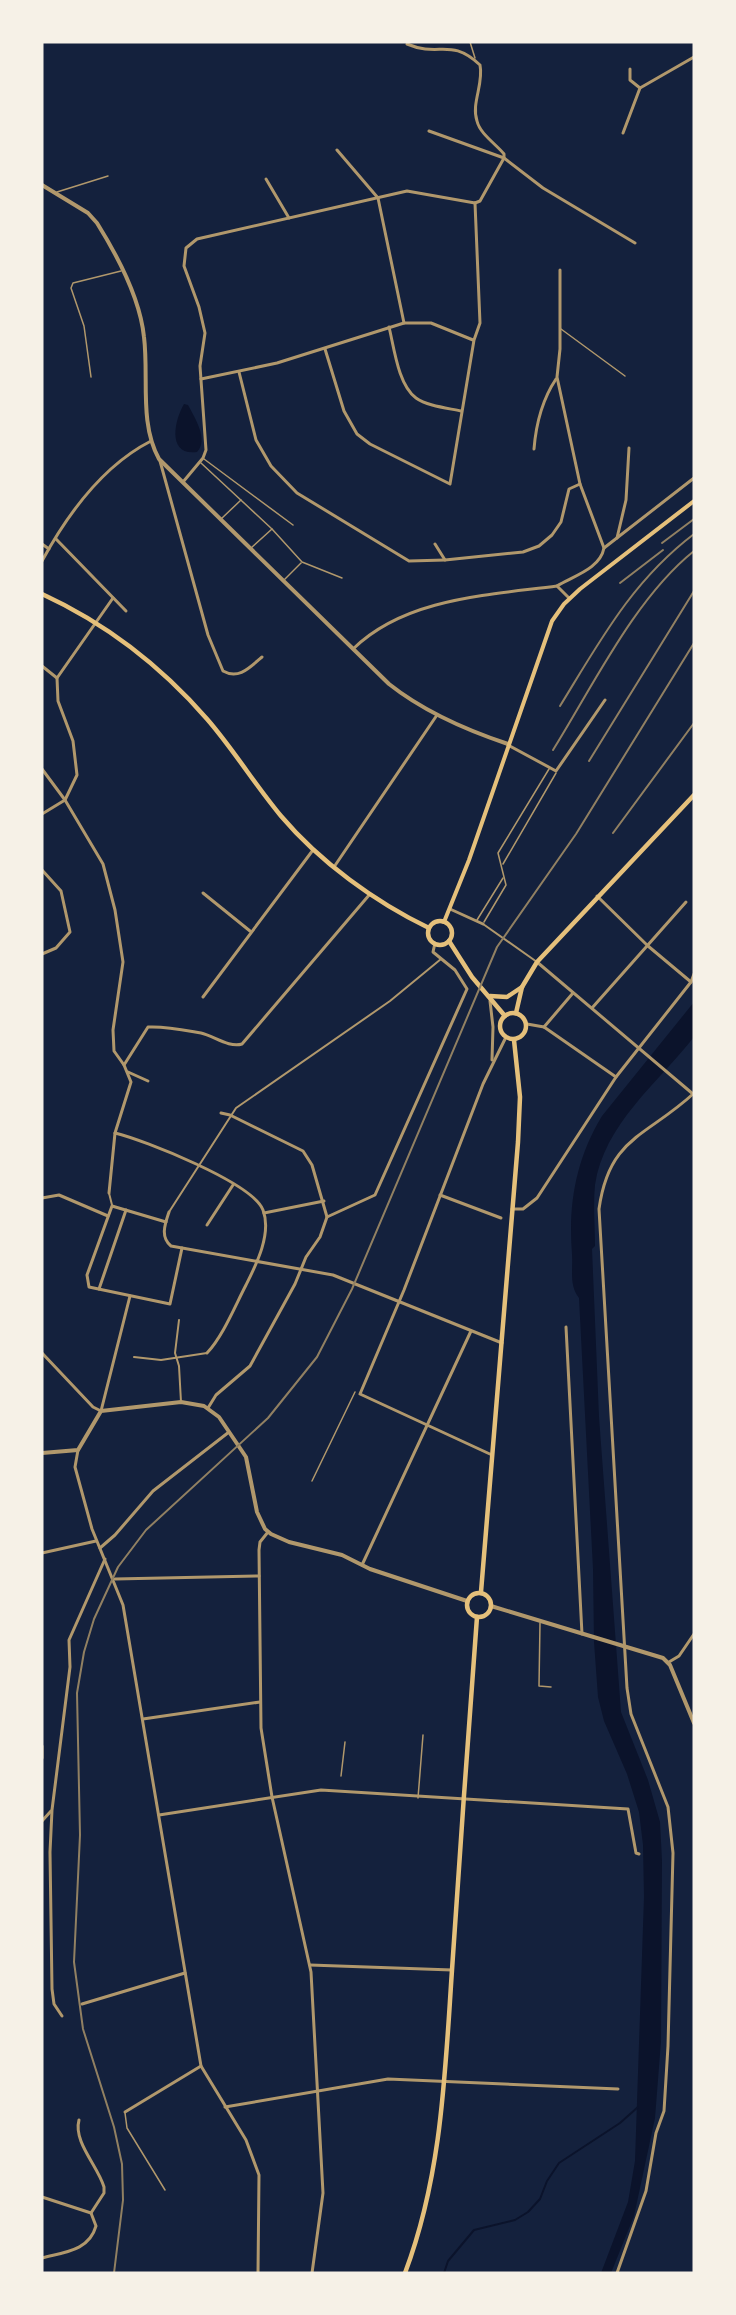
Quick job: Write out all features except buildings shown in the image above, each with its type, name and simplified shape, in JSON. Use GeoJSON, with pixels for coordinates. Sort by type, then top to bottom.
{"type":"FeatureCollection","features":[{"type":"Feature","properties":{"kind":"main road"},"geometry":{"type":"LineString","coordinates":[[444,922],[469,860],[549,626],[569,598],[694,501]]}},
{"type":"Feature","properties":{"kind":"main road"},"geometry":{"type":"LineString","coordinates":[[42,594],[97,622],[124,642],[190,700],[233,750],[283,818],[314,849],[370,894],[429,928]]}},
{"type":"Feature","properties":{"kind":"main road"},"geometry":{"type":"LineString","coordinates":[[516,1013],[522,987],[537,962],[694,795]]}},
{"type":"Feature","properties":{"kind":"main road"},"geometry":{"type":"LineString","coordinates":[[449,941],[442,944],[435,943],[430,937],[429,928],[434,922],[444,922],[452,931],[449,941],[472,977],[505,1016]]}},
{"type":"Feature","properties":{"kind":"main road"},"geometry":{"type":"LineString","coordinates":[[490,996],[507,997],[522,987]]}},
{"type":"Feature","properties":{"kind":"main road"},"geometry":{"type":"LineString","coordinates":[[516,1013],[523,1017],[527,1024],[523,1036],[514,1040],[506,1037],[500,1029],[505,1016],[516,1013]]}},
{"type":"Feature","properties":{"kind":"main road"},"geometry":{"type":"LineString","coordinates":[[481,1593],[520,1098],[514,1040]]}},
{"type":"Feature","properties":{"kind":"main road"},"geometry":{"type":"LineString","coordinates":[[474,1593],[481,1593],[488,1596],[491,1606],[486,1615],[477,1617],[468,1611],[467,1601],[474,1593]]}},
{"type":"Feature","properties":{"kind":"main road"},"geometry":{"type":"LineString","coordinates":[[406,2273],[427,2205],[436,2161],[445,2081],[477,1617]]}},
{"type":"Feature","properties":{"kind":"street"},"geometry":{"type":"LineString","coordinates":[[183,482],[200,463],[206,450],[200,366],[205,333],[199,307],[184,266],[186,248],[197,239],[418,191],[475,203],[480,201],[504,158],[504,154],[477,122],[476,106],[481,81],[480,65],[466,52],[458,49],[424,50],[407,44]]}},
{"type":"Feature","properties":{"kind":"street"},"geometry":{"type":"LineString","coordinates":[[623,133],[640,88],[694,57]]}},
{"type":"Feature","properties":{"kind":"street"},"geometry":{"type":"LineString","coordinates":[[630,69],[630,80],[640,88]]}},
{"type":"Feature","properties":{"kind":"street"},"geometry":{"type":"LineString","coordinates":[[429,131],[504,158],[543,188],[635,243]]}},
{"type":"Feature","properties":{"kind":"street"},"geometry":{"type":"LineString","coordinates":[[337,150],[378,198],[404,322]]}},
{"type":"Feature","properties":{"kind":"street"},"geometry":{"type":"LineString","coordinates":[[266,179],[289,218]]}},
{"type":"Feature","properties":{"kind":"street"},"geometry":{"type":"LineString","coordinates":[[42,185],[87,213],[97,223],[122,271],[142,322],[151,441],[159,459],[208,635],[219,663],[223,671],[235,675],[246,671],[262,657]]}},
{"type":"Feature","properties":{"kind":"street"},"geometry":{"type":"LineString","coordinates":[[325,348],[344,411],[357,434],[370,444],[450,484],[474,340],[480,323],[475,203]]}},
{"type":"Feature","properties":{"kind":"street"},"geometry":{"type":"LineString","coordinates":[[352,650],[364,639],[406,614],[458,602],[557,586],[580,576],[602,556],[604,548],[580,484],[557,377],[560,270]]}},
{"type":"Feature","properties":{"kind":"street"},"geometry":{"type":"LineString","coordinates":[[201,379],[239,372],[325,348],[404,322],[430,324],[474,340]]}},
{"type":"Feature","properties":{"kind":"street"},"geometry":{"type":"LineString","coordinates":[[389,327],[402,375],[411,394],[422,401],[461,411]]}},
{"type":"Feature","properties":{"kind":"street"},"geometry":{"type":"LineString","coordinates":[[239,372],[256,440],[271,466],[297,493],[409,561],[445,560],[523,552],[539,546],[556,530],[569,489],[580,484]]}},
{"type":"Feature","properties":{"kind":"street"},"geometry":{"type":"LineString","coordinates":[[534,449],[536,430],[545,400],[557,377]]}},
{"type":"Feature","properties":{"kind":"street"},"geometry":{"type":"LineString","coordinates":[[42,561],[76,508],[97,482],[132,452],[151,441]]}},
{"type":"Feature","properties":{"kind":"street"},"geometry":{"type":"LineString","coordinates":[[617,540],[626,500],[628,448]]}},
{"type":"Feature","properties":{"kind":"street"},"geometry":{"type":"LineString","coordinates":[[159,459],[352,650],[409,700],[437,715],[514,746],[556,771],[605,700]]}},
{"type":"Feature","properties":{"kind":"street"},"geometry":{"type":"LineString","coordinates":[[604,548],[694,478]]}},
{"type":"Feature","properties":{"kind":"street"},"geometry":{"type":"LineString","coordinates":[[56,539],[126,611]]}},
{"type":"Feature","properties":{"kind":"street"},"geometry":{"type":"LineString","coordinates":[[42,544],[49,549]]}},
{"type":"Feature","properties":{"kind":"street"},"geometry":{"type":"LineString","coordinates":[[435,544],[445,560]]}},
{"type":"Feature","properties":{"kind":"street"},"geometry":{"type":"LineString","coordinates":[[557,586],[569,598]]}},
{"type":"Feature","properties":{"kind":"street"},"geometry":{"type":"LineString","coordinates":[[42,814],[65,800],[77,775],[74,741],[58,701],[57,678],[113,598]]}},
{"type":"Feature","properties":{"kind":"street"},"geometry":{"type":"LineString","coordinates":[[42,666],[57,678]]}},
{"type":"Feature","properties":{"kind":"street"},"geometry":{"type":"LineString","coordinates":[[334,867],[437,715]]}},
{"type":"Feature","properties":{"kind":"street"},"geometry":{"type":"LineString","coordinates":[[42,769],[65,800],[103,864],[115,910],[123,962],[113,1030],[114,1051],[128,1072],[131,1082],[115,1132],[109,1193],[112,1206],[87,1275],[89,1287],[170,1304],[182,1248]]}},
{"type":"Feature","properties":{"kind":"street"},"geometry":{"type":"LineString","coordinates":[[203,997],[250,931],[314,849]]}},
{"type":"Feature","properties":{"kind":"street"},"geometry":{"type":"LineString","coordinates":[[42,870],[61,891],[70,932],[56,948],[42,954]]}},
{"type":"Feature","properties":{"kind":"street"},"geometry":{"type":"LineString","coordinates":[[204,893],[250,931]]}},
{"type":"Feature","properties":{"kind":"street"},"geometry":{"type":"LineString","coordinates":[[124,1065],[148,1027],[163,1026],[201,1033],[235,1046],[242,1044],[370,894]]}},
{"type":"Feature","properties":{"kind":"street"},"geometry":{"type":"LineString","coordinates":[[597,896],[691,982]]}},
{"type":"Feature","properties":{"kind":"street"},"geometry":{"type":"LineString","coordinates":[[592,1008],[686,902]]}},
{"type":"Feature","properties":{"kind":"street"},"geometry":{"type":"LineString","coordinates":[[450,909],[483,924],[537,962],[694,1096],[617,1155],[604,1180],[601,1196],[601,1263],[621,1645],[631,1714],[668,1807],[673,1853],[668,2046],[663,2111],[644,2200],[617,2273]]}},
{"type":"Feature","properties":{"kind":"street"},"geometry":{"type":"LineString","coordinates":[[327,1217],[375,1195],[467,989],[455,970],[432,951],[435,943]]}},
{"type":"Feature","properties":{"kind":"street"},"geometry":{"type":"LineString","coordinates":[[439,958],[399,994],[236,1108],[169,1212],[166,1222],[166,1241],[171,1246],[301,1268],[346,1279],[501,1343]]}},
{"type":"Feature","properties":{"kind":"street"},"geometry":{"type":"LineString","coordinates":[[512,1209],[523,1209],[537,1198],[616,1077],[691,982],[694,974]]}},
{"type":"Feature","properties":{"kind":"street"},"geometry":{"type":"LineString","coordinates":[[544,1027],[573,993]]}},
{"type":"Feature","properties":{"kind":"street"},"geometry":{"type":"LineString","coordinates":[[490,996],[493,1027],[491,1065]]}},
{"type":"Feature","properties":{"kind":"street"},"geometry":{"type":"LineString","coordinates":[[527,1024],[544,1027],[616,1077]]}},
{"type":"Feature","properties":{"kind":"street"},"geometry":{"type":"LineString","coordinates":[[492,1455],[360,1394],[491,1065],[506,1037]]}},
{"type":"Feature","properties":{"kind":"street"},"geometry":{"type":"LineString","coordinates":[[128,1072],[148,1081]]}},
{"type":"Feature","properties":{"kind":"street"},"geometry":{"type":"LineString","coordinates":[[208,1408],[216,1395],[250,1366],[301,1268],[320,1237],[327,1217],[312,1165],[303,1151],[230,1115],[221,1113]]}},
{"type":"Feature","properties":{"kind":"street"},"geometry":{"type":"LineString","coordinates":[[115,1132],[139,1139],[233,1185],[256,1200],[264,1213],[265,1230],[258,1260],[207,1353],[176,1358],[134,1357]]}},
{"type":"Feature","properties":{"kind":"street"},"geometry":{"type":"LineString","coordinates":[[207,1225],[233,1185]]}},
{"type":"Feature","properties":{"kind":"street"},"geometry":{"type":"LineString","coordinates":[[42,1198],[59,1195],[108,1216]]}},
{"type":"Feature","properties":{"kind":"street"},"geometry":{"type":"LineString","coordinates":[[440,1195],[501,1218]]}},
{"type":"Feature","properties":{"kind":"street"},"geometry":{"type":"LineString","coordinates":[[264,1213],[324,1201]]}},
{"type":"Feature","properties":{"kind":"street"},"geometry":{"type":"LineString","coordinates":[[112,1206],[166,1222]]}},
{"type":"Feature","properties":{"kind":"street"},"geometry":{"type":"LineString","coordinates":[[99,1289],[126,1210]]}},
{"type":"Feature","properties":{"kind":"street"},"geometry":{"type":"LineString","coordinates":[[130,1296],[100,1410],[78,1450],[75,1467],[96,1540],[115,1579],[123,1605],[201,2066],[246,2140],[259,2175],[258,2273]]}},
{"type":"Feature","properties":{"kind":"street"},"geometry":{"type":"LineString","coordinates":[[178,1320],[176,1358],[181,1402]]}},
{"type":"Feature","properties":{"kind":"street"},"geometry":{"type":"LineString","coordinates":[[566,1327],[582,1634]]}},
{"type":"Feature","properties":{"kind":"street"},"geometry":{"type":"LineString","coordinates":[[362,1565],[471,1331]]}},
{"type":"Feature","properties":{"kind":"street"},"geometry":{"type":"LineString","coordinates":[[42,1353],[93,1407],[100,1410],[181,1402],[195,1403],[208,1408],[230,1432],[247,1461],[257,1512],[268,1532],[289,1542],[342,1555],[362,1565],[467,1601]]}},
{"type":"Feature","properties":{"kind":"street"},"geometry":{"type":"LineString","coordinates":[[99,1548],[153,1491],[230,1432]]}},
{"type":"Feature","properties":{"kind":"street"},"geometry":{"type":"LineString","coordinates":[[42,1453],[78,1450]]}},
{"type":"Feature","properties":{"kind":"street"},"geometry":{"type":"LineString","coordinates":[[268,1532],[259,1545],[261,1728],[272,1797],[310,1965],[323,2193],[312,2273]]}},
{"type":"Feature","properties":{"kind":"street"},"geometry":{"type":"LineString","coordinates":[[42,1552],[96,1540]]}},
{"type":"Feature","properties":{"kind":"street"},"geometry":{"type":"LineString","coordinates":[[62,2016],[54,2004],[52,1989],[50,1852],[52,1810],[60,1767],[70,1667],[69,1640],[105,1559]]}},
{"type":"Feature","properties":{"kind":"street"},"geometry":{"type":"LineString","coordinates":[[115,1579],[259,1576]]}},
{"type":"Feature","properties":{"kind":"street"},"geometry":{"type":"LineString","coordinates":[[491,1606],[663,1658],[669,1662],[694,1723]]}},
{"type":"Feature","properties":{"kind":"street"},"geometry":{"type":"LineString","coordinates":[[669,1662],[679,1656],[694,1634]]}},
{"type":"Feature","properties":{"kind":"street"},"geometry":{"type":"LineString","coordinates":[[143,1719],[260,1702]]}},
{"type":"Feature","properties":{"kind":"street"},"geometry":{"type":"LineString","coordinates":[[42,1746],[42,1758]]}},
{"type":"Feature","properties":{"kind":"street"},"geometry":{"type":"LineString","coordinates":[[159,1815],[321,1790],[464,1801],[628,1809],[636,1853],[639,1854]]}},
{"type":"Feature","properties":{"kind":"street"},"geometry":{"type":"LineString","coordinates":[[42,1821],[52,1810]]}},
{"type":"Feature","properties":{"kind":"street"},"geometry":{"type":"LineString","coordinates":[[310,1965],[452,1970]]}},
{"type":"Feature","properties":{"kind":"street"},"geometry":{"type":"LineString","coordinates":[[82,2004],[185,1973]]}},
{"type":"Feature","properties":{"kind":"street"},"geometry":{"type":"LineString","coordinates":[[125,2112],[201,2066]]}},
{"type":"Feature","properties":{"kind":"street"},"geometry":{"type":"LineString","coordinates":[[225,2107],[388,2079],[618,2089]]}},
{"type":"Feature","properties":{"kind":"street"},"geometry":{"type":"LineString","coordinates":[[80,2120],[77,2129],[104,2187],[99,2203],[90,2213]]}},
{"type":"Feature","properties":{"kind":"street"},"geometry":{"type":"LineString","coordinates":[[42,2197],[90,2213],[96,2226],[86,2244],[74,2250],[42,2258]]}},
{"type":"Feature","properties":{"kind":"lane"},"geometry":{"type":"LineString","coordinates":[[470,42],[476,61]]}},
{"type":"Feature","properties":{"kind":"lane"},"geometry":{"type":"LineString","coordinates":[[55,193],[108,176]]}},
{"type":"Feature","properties":{"kind":"lane"},"geometry":{"type":"LineString","coordinates":[[92,377],[84,326],[71,288],[73,283],[122,271]]}},
{"type":"Feature","properties":{"kind":"lane"},"geometry":{"type":"LineString","coordinates":[[560,329],[625,376]]}},
{"type":"Feature","properties":{"kind":"lane"},"geometry":{"type":"LineString","coordinates":[[203,458],[293,525]]}},
{"type":"Feature","properties":{"kind":"lane"},"geometry":{"type":"LineString","coordinates":[[200,463],[272,529],[302,562],[342,578]]}},
{"type":"Feature","properties":{"kind":"lane"},"geometry":{"type":"LineString","coordinates":[[220,520],[241,500]]}},
{"type":"Feature","properties":{"kind":"lane"},"geometry":{"type":"LineString","coordinates":[[250,549],[272,529]]}},
{"type":"Feature","properties":{"kind":"lane"},"geometry":{"type":"LineString","coordinates":[[283,581],[302,562]]}},
{"type":"Feature","properties":{"kind":"lane"},"geometry":{"type":"LineString","coordinates":[[483,924],[506,885],[498,853],[550,768]]}},
{"type":"Feature","properties":{"kind":"lane"},"geometry":{"type":"LineString","coordinates":[[502,865],[555,777],[556,771]]}},
{"type":"Feature","properties":{"kind":"lane"},"geometry":{"type":"LineString","coordinates":[[477,921],[504,876]]}},
{"type":"Feature","properties":{"kind":"lane"},"geometry":{"type":"LineString","coordinates":[[312,1481],[355,1392]]}},
{"type":"Feature","properties":{"kind":"lane"},"geometry":{"type":"LineString","coordinates":[[540,1621],[539,1686],[551,1687]]}},
{"type":"Feature","properties":{"kind":"lane"},"geometry":{"type":"LineString","coordinates":[[418,1798],[423,1735]]}},
{"type":"Feature","properties":{"kind":"lane"},"geometry":{"type":"LineString","coordinates":[[341,1776],[345,1742]]}},
{"type":"Feature","properties":{"kind":"lane"},"geometry":{"type":"LineString","coordinates":[[340,1785],[342,1792]]}},
{"type":"Feature","properties":{"kind":"lane"},"geometry":{"type":"LineString","coordinates":[[125,2112],[124,2121],[127,2128],[165,2190]]}},
{"type":"Feature","properties":{"kind":"water"},"geometry":{"type":"Polygon","coordinates":[[[184,404],[188,405],[200,429],[202,441],[197,452],[187,452],[177,443],[176,428],[184,404]]]}},
{"type":"Feature","properties":{"kind":"water"},"geometry":{"type":"Polygon","coordinates":[[[694,1002],[694,1037],[621,1123],[600,1163],[594,1193],[595,1246],[592,1249],[599,1417],[621,1712],[648,1780],[660,1822],[662,1861],[661,2041],[655,2118],[634,2216],[611,2273],[601,2273],[628,2202],[635,2161],[644,1897],[643,1845],[639,1812],[627,1774],[604,1721],[598,1697],[579,1298],[572,1278],[571,1217],[580,1165],[602,1116],[694,1002]]]}},
{"type":"Feature","properties":{"kind":"waterway"},"geometry":{"type":"LineString","coordinates":[[444,2273],[448,2261],[474,2230],[515,2220],[528,2212],[540,2199],[547,2181],[559,2163],[620,2123],[638,2107]]}},
{"type":"Feature","properties":{"kind":"railway"},"geometry":{"type":"LineString","coordinates":[[662,543],[694,519]]}},
{"type":"Feature","properties":{"kind":"railway"},"geometry":{"type":"LineString","coordinates":[[560,706],[604,635],[635,592],[672,552],[694,534]]}},
{"type":"Feature","properties":{"kind":"railway"},"geometry":{"type":"LineString","coordinates":[[620,583],[663,550]]}},
{"type":"Feature","properties":{"kind":"railway"},"geometry":{"type":"LineString","coordinates":[[553,750],[634,618],[673,570],[694,551]]}},
{"type":"Feature","properties":{"kind":"railway"},"geometry":{"type":"LineString","coordinates":[[589,761],[694,591]]}},
{"type":"Feature","properties":{"kind":"railway"},"geometry":{"type":"LineString","coordinates":[[114,2273],[123,2200],[122,2164],[114,2127],[83,2029],[74,1962],[80,1835],[77,1693],[84,1652],[94,1619],[118,1567],[146,1530],[268,1418],[317,1357],[352,1289],[497,947],[576,834],[694,643]]}},
{"type":"Feature","properties":{"kind":"railway"},"geometry":{"type":"LineString","coordinates":[[613,833],[694,723]]}}]}
